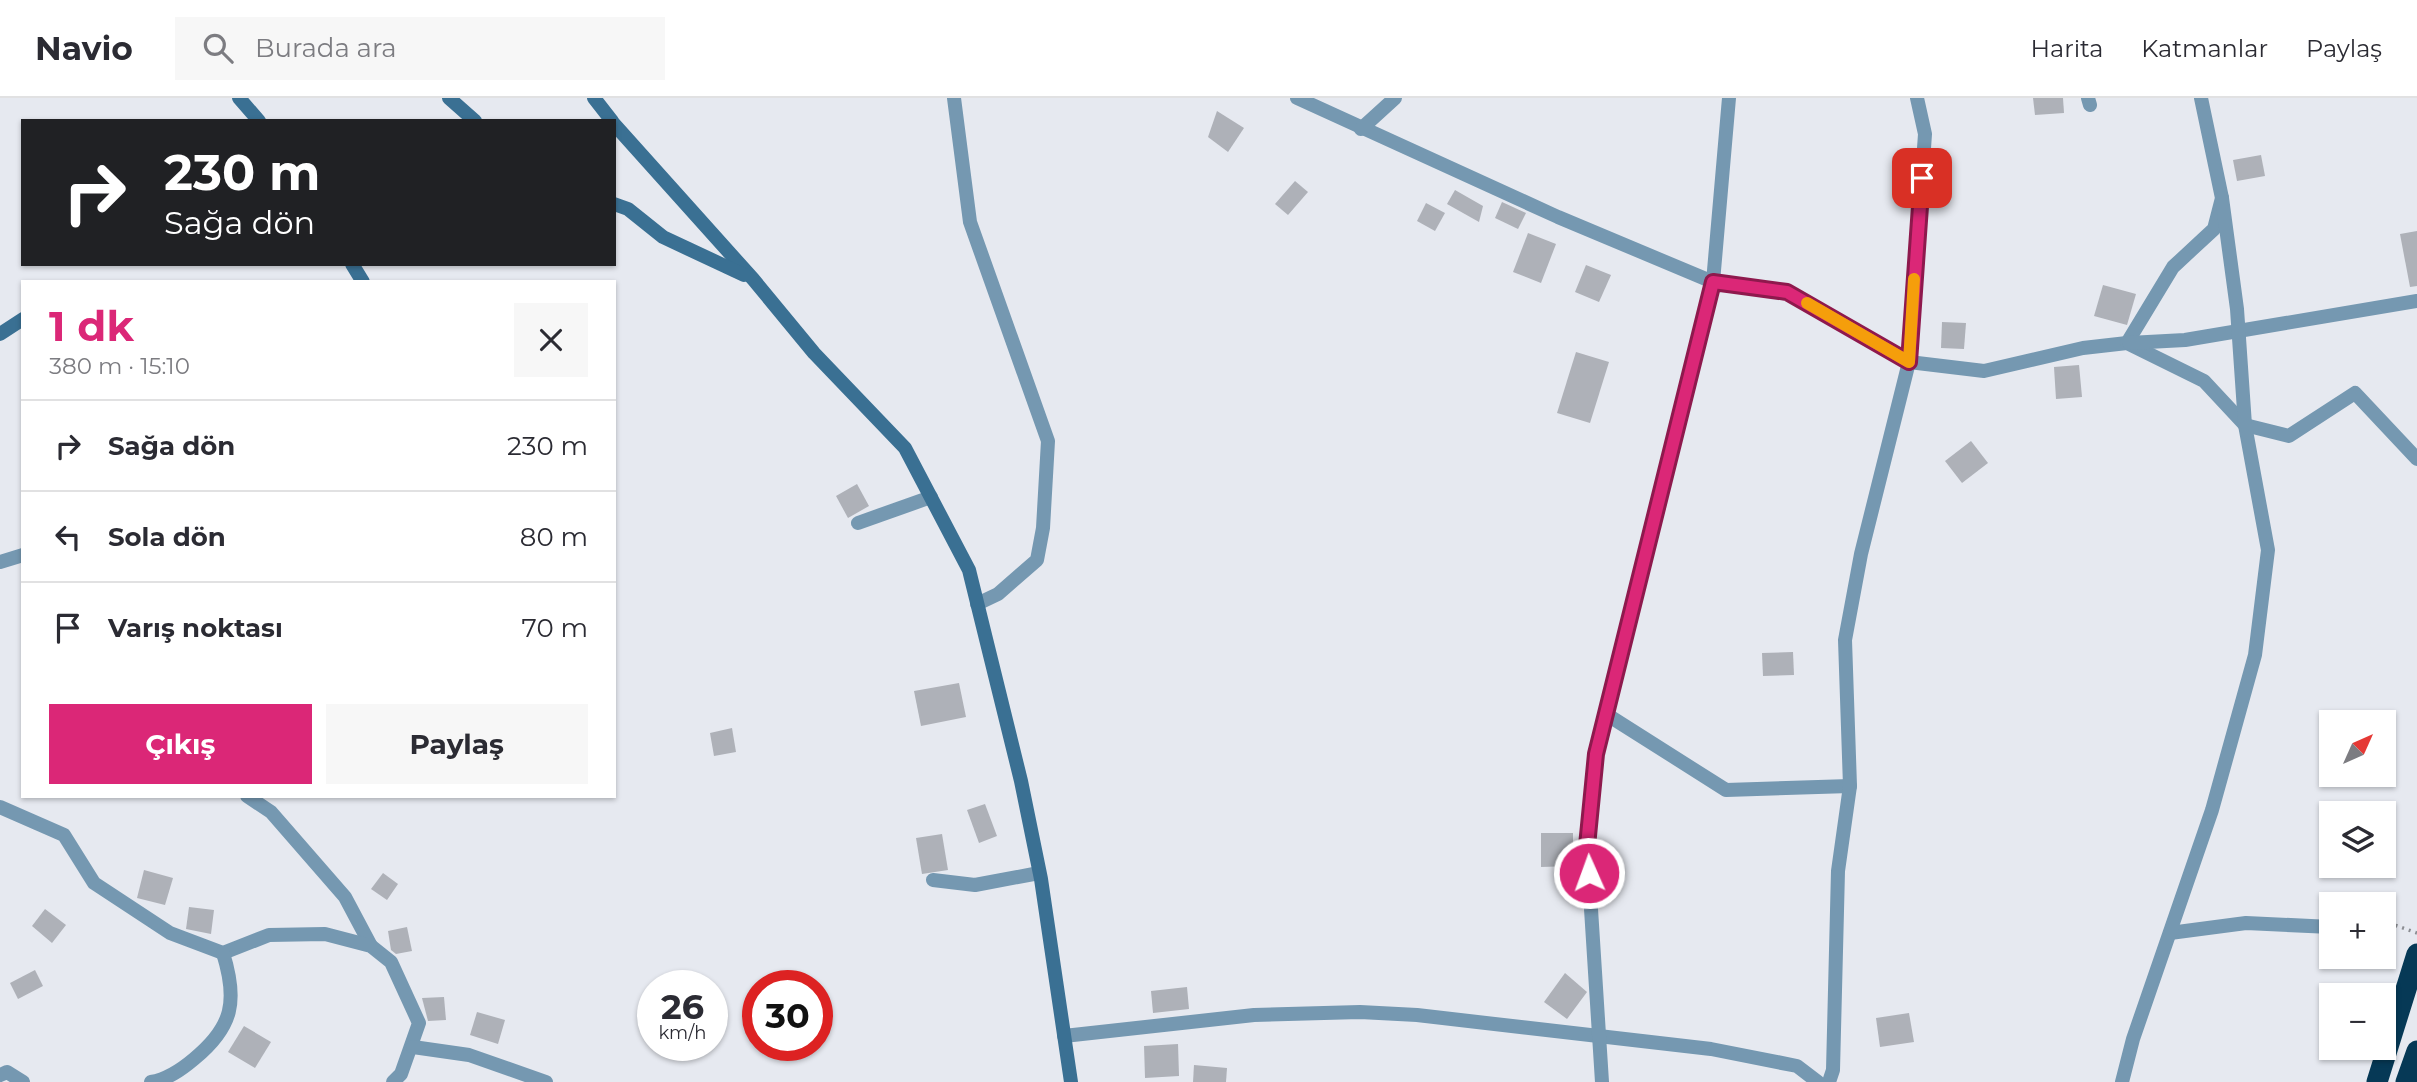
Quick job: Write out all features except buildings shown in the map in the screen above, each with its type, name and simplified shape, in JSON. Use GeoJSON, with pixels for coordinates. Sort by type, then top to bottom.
{"type":"FeatureCollection","features":[{"type":"Feature","properties":{"kind":"highway"},"geometry":{"type":"LineString","coordinates":[[2377,1082],[2417,954]]}},
{"type":"Feature","properties":{"kind":"highway"},"geometry":{"type":"LineString","coordinates":[[2406,1082],[2417,1051]]}},
{"type":"Feature","properties":{"kind":"street"},"geometry":{"type":"LineString","coordinates":[[239,98],[257,119]]}},
{"type":"Feature","properties":{"kind":"street"},"geometry":{"type":"LineString","coordinates":[[449,98],[473,119]]}},
{"type":"Feature","properties":{"kind":"street"},"geometry":{"type":"LineString","coordinates":[[593,98],[610,119]]}},
{"type":"Feature","properties":{"kind":"street"},"geometry":{"type":"LineString","coordinates":[[954,98],[970,222],[1048,441],[1043,528],[1037,560],[998,594],[977,604]]}},
{"type":"Feature","properties":{"kind":"street"},"geometry":{"type":"LineString","coordinates":[[1297,98],[1361,129],[1713,282],[1787,292],[1909,362],[1984,371],[2083,348],[2186,341],[2417,301]]}},
{"type":"Feature","properties":{"kind":"street"},"geometry":{"type":"LineString","coordinates":[[1361,129],[1395,98]]}},
{"type":"Feature","properties":{"kind":"street"},"geometry":{"type":"LineString","coordinates":[[1602,1082],[1587,846],[1596,754],[1713,282],[1729,98]]}},
{"type":"Feature","properties":{"kind":"street"},"geometry":{"type":"LineString","coordinates":[[1829,1082],[1833,1070],[1838,871],[1850,786],[1845,640],[1861,554],[1909,362],[1925,134],[1917,98]]}},
{"type":"Feature","properties":{"kind":"street"},"geometry":{"type":"LineString","coordinates":[[2122,1082],[2133,1038],[2212,810],[2255,655],[2268,550],[2245,425],[2239,332],[2222,198],[2201,98]]}},
{"type":"Feature","properties":{"kind":"street"},"geometry":{"type":"LineString","coordinates":[[616,125],[754,279],[814,353],[905,448],[969,570],[1021,781],[1039,873],[1071,1082]]}},
{"type":"Feature","properties":{"kind":"street"},"geometry":{"type":"LineString","coordinates":[[2127,343],[2173,267],[2214,229],[2222,198]]}},
{"type":"Feature","properties":{"kind":"street"},"geometry":{"type":"LineString","coordinates":[[616,205],[628,209],[663,237],[754,279]]}},
{"type":"Feature","properties":{"kind":"street"},"geometry":{"type":"LineString","coordinates":[[0,334],[21,320]]}},
{"type":"Feature","properties":{"kind":"street"},"geometry":{"type":"LineString","coordinates":[[2127,343],[2204,381],[2245,425],[2289,436],[2355,393],[2417,459]]}},
{"type":"Feature","properties":{"kind":"street"},"geometry":{"type":"LineString","coordinates":[[858,523],[931,498]]}},
{"type":"Feature","properties":{"kind":"street"},"geometry":{"type":"LineString","coordinates":[[0,562],[21,556]]}},
{"type":"Feature","properties":{"kind":"street"},"geometry":{"type":"LineString","coordinates":[[1606,714],[1726,790],[1850,786]]}},
{"type":"Feature","properties":{"kind":"street"},"geometry":{"type":"LineString","coordinates":[[250,798],[271,812],[345,897],[371,946],[391,962],[408,995],[419,1023],[413,1047],[401,1074],[393,1082]]}},
{"type":"Feature","properties":{"kind":"street"},"geometry":{"type":"LineString","coordinates":[[0,807],[64,835],[94,883],[170,933],[223,953],[269,934],[325,934],[371,946]]}},
{"type":"Feature","properties":{"kind":"street"},"geometry":{"type":"LineString","coordinates":[[933,880],[975,885],[1039,873]]}},
{"type":"Feature","properties":{"kind":"street"},"geometry":{"type":"LineString","coordinates":[[2170,933],[2246,923],[2319,926]]}},
{"type":"Feature","properties":{"kind":"street"},"geometry":{"type":"LineString","coordinates":[[157,1082],[178,1072],[217,1040],[228,1019],[231,979],[223,953]]}},
{"type":"Feature","properties":{"kind":"street"},"geometry":{"type":"LineString","coordinates":[[1064,1036],[1254,1015],[1360,1012],[1478,1020],[1711,1049],[1797,1066],[1818,1082]]}},
{"type":"Feature","properties":{"kind":"street"},"geometry":{"type":"LineString","coordinates":[[413,1047],[469,1055],[546,1082]]}},
{"type":"Feature","properties":{"kind":"street"},"geometry":{"type":"LineString","coordinates":[[0,1075],[7,1072],[23,1082]]}},
{"type":"Feature","properties":{"kind":"path"},"geometry":{"type":"LineString","coordinates":[[2396,926],[2417,933]]}},
{"type":"Feature","properties":{"kind":"slow traffic"},"geometry":{"type":"LineString","coordinates":[[1807,303],[1909,362],[1914,279]]}},
{"type":"Feature","properties":{"kind":"route"},"geometry":{"type":"LineString","coordinates":[[1589,873],[1587,846],[1596,754],[1713,282],[1787,292],[1909,362],[1922,178]]}}]}
